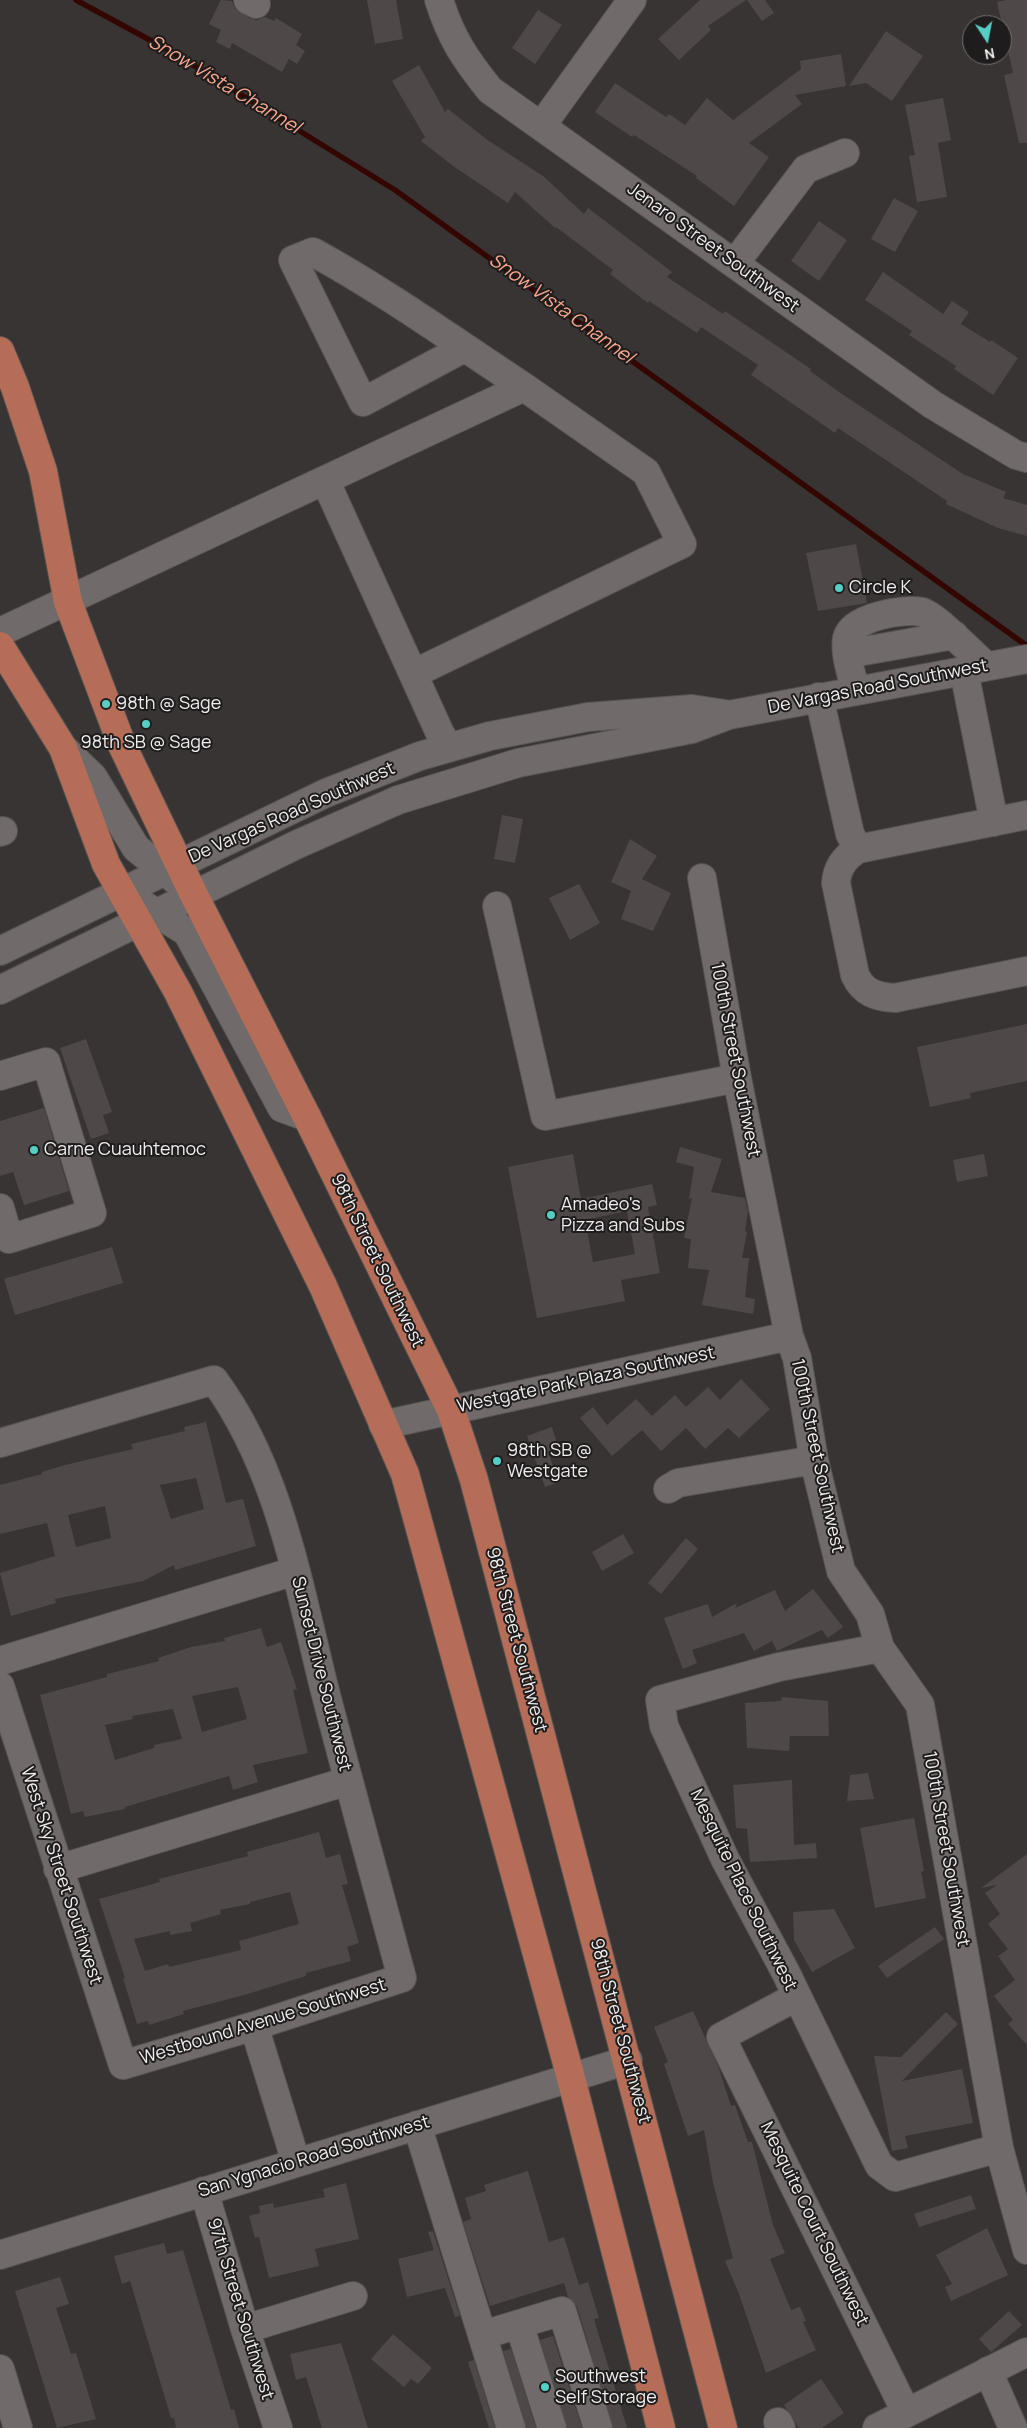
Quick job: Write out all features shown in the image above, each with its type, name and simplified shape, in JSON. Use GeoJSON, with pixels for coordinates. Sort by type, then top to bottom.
{"type":"FeatureCollection","features":[{"type":"Feature","properties":{"kind":"main road","name":"98th Street Southwest"},"geometry":{"type":"LineString","coordinates":[[0,351],[15,387],[43,471],[68,602],[122,745],[172,867],[194,895],[307,1117],[451,1410],[477,1489],[723,2428]]}},
{"type":"Feature","properties":{"kind":"main road"},"geometry":{"type":"LineString","coordinates":[[0,646],[62,748],[106,864],[121,891],[148,918],[178,992],[318,1277],[405,1474],[571,2078],[661,2428]]}},
{"type":"Feature","properties":{"kind":"street","name":"Jenaro Street Southwest"},"geometry":{"type":"LineString","coordinates":[[439,0],[450,34],[466,61],[490,90],[542,125],[933,405],[1016,455],[1027,458]]}},
{"type":"Feature","properties":{"kind":"street"},"geometry":{"type":"LineString","coordinates":[[542,125],[632,0]]}},
{"type":"Feature","properties":{"kind":"street"},"geometry":{"type":"LineString","coordinates":[[735,263],[806,168],[845,153]]}},
{"type":"Feature","properties":{"kind":"street"},"geometry":{"type":"LineString","coordinates":[[413,674],[682,544],[646,472],[524,387],[351,273],[313,252],[293,260],[363,402],[464,348]]}},
{"type":"Feature","properties":{"kind":"street"},"geometry":{"type":"LineString","coordinates":[[0,632],[68,602],[96,586],[524,387]]}},
{"type":"Feature","properties":{"kind":"street"},"geometry":{"type":"LineString","coordinates":[[325,480],[448,748]]}},
{"type":"Feature","properties":{"kind":"street"},"geometry":{"type":"LineString","coordinates":[[855,690],[848,654],[848,636],[856,625],[887,613],[923,612],[954,635],[981,667],[994,822]]}},
{"type":"Feature","properties":{"kind":"street","name":"De Vargas Road Southwest"},"geometry":{"type":"LineString","coordinates":[[0,990],[361,815],[432,788],[518,763],[692,729],[729,715],[1027,659]]}},
{"type":"Feature","properties":{"kind":"street"},"geometry":{"type":"LineString","coordinates":[[819,697],[850,834],[858,849]]}},
{"type":"Feature","properties":{"kind":"street","name":"De Vargas Road Southwest"},"geometry":{"type":"LineString","coordinates":[[0,951],[121,891],[353,781],[448,748],[534,726],[588,717],[692,709],[729,715]]}},
{"type":"Feature","properties":{"kind":"street"},"geometry":{"type":"LineString","coordinates":[[62,748],[93,776],[136,848],[172,867]]}},
{"type":"Feature","properties":{"kind":"street"},"geometry":{"type":"LineString","coordinates":[[1027,815],[858,849],[847,856],[837,872],[836,883],[855,975],[859,985],[869,992],[881,997],[895,998],[1027,971]]}},
{"type":"Feature","properties":{"kind":"street","name":"100th Street Southwest"},"geometry":{"type":"LineString","coordinates":[[702,878],[737,1078],[789,1336],[797,1358],[814,1460],[841,1571],[870,1614],[880,1648],[920,1705],[999,2148],[1027,2250]]}},
{"type":"Feature","properties":{"kind":"street"},"geometry":{"type":"LineString","coordinates":[[497,906],[545,1116],[737,1078]]}},
{"type":"Feature","properties":{"kind":"street"},"geometry":{"type":"LineString","coordinates":[[148,918],[187,932],[282,1108],[307,1117]]}},
{"type":"Feature","properties":{"kind":"street"},"geometry":{"type":"LineString","coordinates":[[0,1076],[46,1062],[92,1213],[10,1239],[0,1208]]}},
{"type":"Feature","properties":{"kind":"street","name":"Westgate Park Plaza Southwest"},"geometry":{"type":"LineString","coordinates":[[383,1425],[789,1336]]}},
{"type":"Feature","properties":{"kind":"street","name":"Sunset Drive Southwest"},"geometry":{"type":"LineString","coordinates":[[0,1443],[214,1380],[234,1408],[271,1489],[295,1571],[348,1780],[402,1978]]}},
{"type":"Feature","properties":{"kind":"street"},"geometry":{"type":"LineString","coordinates":[[668,1489],[678,1483],[814,1460]]}},
{"type":"Feature","properties":{"kind":"street"},"geometry":{"type":"LineString","coordinates":[[0,1661],[295,1571]]}},
{"type":"Feature","properties":{"kind":"street","name":"Mesquite Place Southwest"},"geometry":{"type":"LineString","coordinates":[[880,1648],[779,1667],[660,1700],[664,1726],[724,1859],[786,1973],[796,1997],[879,2164],[895,2177],[999,2148]]}},
{"type":"Feature","properties":{"kind":"street","name":"West Sky Street Southwest"},"geometry":{"type":"LineString","coordinates":[[0,1686],[123,2065]]}},
{"type":"Feature","properties":{"kind":"street"},"geometry":{"type":"LineString","coordinates":[[58,1869],[348,1780]]}},
{"type":"Feature","properties":{"kind":"street","name":"Westbound Avenue Southwest"},"geometry":{"type":"LineString","coordinates":[[123,2065],[254,2026],[402,1978]]}},
{"type":"Feature","properties":{"kind":"street","name":"Mesquite Court Southwest"},"geometry":{"type":"LineString","coordinates":[[796,1997],[722,2037],[906,2412]]}},
{"type":"Feature","properties":{"kind":"street"},"geometry":{"type":"LineString","coordinates":[[254,2026],[296,2162]]}},
{"type":"Feature","properties":{"kind":"street","name":"San Ygnacio Road Southwest"},"geometry":{"type":"LineString","coordinates":[[0,2255],[628,2060]]}},
{"type":"Feature","properties":{"kind":"street"},"geometry":{"type":"LineString","coordinates":[[418,2125],[511,2428]]}},
{"type":"Feature","properties":{"kind":"street","name":"97th Street Southwest"},"geometry":{"type":"LineString","coordinates":[[204,2191],[245,2329],[278,2428]]}},
{"type":"Feature","properties":{"kind":"street"},"geometry":{"type":"LineString","coordinates":[[245,2329],[353,2296]]}},
{"type":"Feature","properties":{"kind":"street"},"geometry":{"type":"LineString","coordinates":[[483,2335],[562,2311],[598,2428]]}},
{"type":"Feature","properties":{"kind":"street"},"geometry":{"type":"LineString","coordinates":[[519,2324],[552,2428]]}},
{"type":"Feature","properties":{"kind":"street"},"geometry":{"type":"LineString","coordinates":[[877,2428],[1027,2352]]}},
{"type":"Feature","properties":{"kind":"street"},"geometry":{"type":"LineString","coordinates":[[0,2369],[18,2428]]}},
{"type":"Feature","properties":{"kind":"street"},"geometry":{"type":"LineString","coordinates":[[988,2371],[1013,2428]]}},
{"type":"Feature","properties":{"kind":"building"},"geometry":{"type":"Polygon","coordinates":[[[221,0],[232,1],[235,9],[249,18],[257,20],[265,17],[274,21],[276,18],[302,34],[296,45],[305,51],[297,64],[289,59],[282,72],[232,43],[230,49],[216,42],[221,30],[209,24],[221,0]]]}},
{"type":"Feature","properties":{"kind":"building"},"geometry":{"type":"Polygon","coordinates":[[[367,0],[396,0],[403,39],[375,44],[367,0]]]}},
{"type":"Feature","properties":{"kind":"building"},"geometry":{"type":"Polygon","coordinates":[[[700,0],[746,0],[708,26],[711,30],[679,60],[658,39],[700,0]]]}},
{"type":"Feature","properties":{"kind":"building"},"geometry":{"type":"Polygon","coordinates":[[[747,0],[765,0],[774,13],[762,21],[747,0]]]}},
{"type":"Feature","properties":{"kind":"building"},"geometry":{"type":"Polygon","coordinates":[[[1027,0],[1027,143],[1019,143],[1004,75],[1013,73],[1011,65],[1012,15],[1000,15],[997,2],[1027,0]]]}},
{"type":"Feature","properties":{"kind":"building"},"geometry":{"type":"Polygon","coordinates":[[[538,10],[562,25],[535,64],[512,48],[538,10]]]}},
{"type":"Feature","properties":{"kind":"building"},"geometry":{"type":"Polygon","coordinates":[[[886,31],[923,56],[892,101],[866,83],[849,86],[886,31]]]}},
{"type":"Feature","properties":{"kind":"building"},"geometry":{"type":"Polygon","coordinates":[[[841,54],[846,86],[795,95],[802,104],[749,143],[769,157],[734,206],[696,178],[697,176],[634,135],[632,137],[595,112],[615,83],[666,117],[669,114],[685,125],[707,98],[733,120],[801,69],[800,61],[841,54]]]}},
{"type":"Feature","properties":{"kind":"building"},"geometry":{"type":"Polygon","coordinates":[[[419,65],[445,112],[448,109],[489,141],[543,176],[584,214],[588,208],[672,272],[667,277],[723,314],[725,311],[811,369],[810,371],[842,394],[963,474],[1006,492],[1003,498],[1027,505],[1027,536],[998,528],[946,504],[947,501],[838,428],[835,433],[751,375],[758,365],[701,327],[697,333],[649,301],[648,303],[610,274],[613,270],[555,228],[515,192],[508,203],[453,166],[421,141],[425,137],[392,81],[419,65]]]}},
{"type":"Feature","properties":{"kind":"building"},"geometry":{"type":"Polygon","coordinates":[[[943,98],[951,140],[938,143],[947,197],[917,202],[909,156],[915,155],[905,105],[943,98]]]}},
{"type":"Feature","properties":{"kind":"building"},"geometry":{"type":"Polygon","coordinates":[[[894,198],[918,211],[895,252],[871,239],[894,198]]]}},
{"type":"Feature","properties":{"kind":"building"},"geometry":{"type":"Polygon","coordinates":[[[819,221],[847,240],[819,281],[791,261],[819,221]]]}},
{"type":"Feature","properties":{"kind":"building"},"geometry":{"type":"Polygon","coordinates":[[[883,272],[943,314],[952,301],[969,312],[961,324],[990,342],[991,340],[1018,358],[993,395],[954,369],[956,366],[909,335],[912,331],[865,300],[883,272]]]}},
{"type":"Feature","properties":{"kind":"building","name":"Circle K"},"geometry":{"type":"Polygon","coordinates":[[[856,544],[867,603],[818,611],[806,553],[856,544]]]}},
{"type":"Feature","properties":{"kind":"building"},"geometry":{"type":"Polygon","coordinates":[[[502,815],[523,819],[515,863],[494,859],[502,815]]]}},
{"type":"Feature","properties":{"kind":"building"},"geometry":{"type":"Polygon","coordinates":[[[630,839],[657,856],[642,879],[671,893],[653,931],[621,919],[631,891],[611,882],[630,839]]]}},
{"type":"Feature","properties":{"kind":"building"},"geometry":{"type":"Polygon","coordinates":[[[579,884],[600,923],[570,940],[549,898],[579,884]]]}},
{"type":"Feature","properties":{"kind":"building"},"geometry":{"type":"Polygon","coordinates":[[[1027,1024],[1027,1081],[970,1093],[971,1098],[930,1107],[917,1047],[1027,1024]]]}},
{"type":"Feature","properties":{"kind":"building"},"geometry":{"type":"Polygon","coordinates":[[[86,1039],[112,1112],[103,1115],[109,1133],[91,1139],[60,1048],[86,1039]]]}},
{"type":"Feature","properties":{"kind":"building","name":"Carne Cuauhtemoc"},"geometry":{"type":"Polygon","coordinates":[[[44,1108],[69,1191],[24,1205],[13,1172],[0,1176],[0,1121],[44,1108]]]}},
{"type":"Feature","properties":{"kind":"building"},"geometry":{"type":"Polygon","coordinates":[[[680,1147],[722,1159],[711,1192],[745,1198],[748,1212],[745,1231],[747,1232],[742,1258],[749,1258],[745,1297],[755,1299],[753,1314],[702,1305],[709,1270],[688,1268],[691,1239],[684,1238],[692,1198],[689,1199],[694,1167],[676,1162],[680,1147]]]}},
{"type":"Feature","properties":{"kind":"building"},"geometry":{"type":"Polygon","coordinates":[[[573,1154],[581,1199],[652,1184],[657,1205],[648,1207],[660,1273],[621,1280],[625,1301],[537,1318],[508,1167],[573,1154]],[[627,1211],[585,1220],[593,1262],[635,1254],[627,1211]]]}},
{"type":"Feature","properties":{"kind":"building"},"geometry":{"type":"Polygon","coordinates":[[[984,1154],[988,1176],[957,1182],[953,1160],[984,1154]]]}},
{"type":"Feature","properties":{"kind":"building"},"geometry":{"type":"Polygon","coordinates":[[[112,1247],[123,1283],[15,1315],[4,1279],[112,1247]]]}},
{"type":"Feature","properties":{"kind":"building"},"geometry":{"type":"Polygon","coordinates":[[[741,1379],[770,1409],[739,1438],[728,1428],[705,1449],[686,1428],[661,1451],[642,1430],[612,1456],[580,1418],[593,1407],[607,1425],[636,1399],[652,1416],[675,1395],[686,1407],[708,1387],[720,1400],[741,1379]]]}},
{"type":"Feature","properties":{"kind":"building"},"geometry":{"type":"Polygon","coordinates":[[[206,1422],[226,1503],[243,1499],[256,1546],[175,1570],[174,1565],[143,1581],[55,1599],[56,1603],[11,1616],[0,1573],[55,1556],[47,1523],[0,1534],[0,1485],[42,1474],[42,1472],[65,1465],[133,1449],[131,1444],[185,1431],[184,1427],[206,1422]],[[196,1478],[160,1485],[171,1519],[204,1509],[196,1478]],[[105,1506],[68,1515],[76,1547],[111,1538],[105,1506]]]}},
{"type":"Feature","properties":{"kind":"building"},"geometry":{"type":"Polygon","coordinates":[[[552,1427],[559,1449],[548,1452],[559,1482],[545,1487],[527,1436],[552,1427]]]}},
{"type":"Feature","properties":{"kind":"building"},"geometry":{"type":"Polygon","coordinates":[[[623,1534],[634,1553],[602,1571],[592,1552],[623,1534]]]}},
{"type":"Feature","properties":{"kind":"building"},"geometry":{"type":"Polygon","coordinates":[[[686,1538],[698,1549],[661,1594],[648,1583],[686,1538]]]}},
{"type":"Feature","properties":{"kind":"building"},"geometry":{"type":"Polygon","coordinates":[[[813,1589],[843,1627],[828,1638],[822,1630],[777,1651],[772,1641],[754,1651],[744,1633],[692,1650],[697,1663],[683,1669],[664,1618],[708,1604],[712,1617],[737,1603],[735,1608],[775,1590],[785,1611],[813,1589]]]}},
{"type":"Feature","properties":{"kind":"building"},"geometry":{"type":"Polygon","coordinates":[[[261,1628],[267,1647],[281,1642],[297,1689],[293,1690],[308,1753],[253,1765],[258,1782],[233,1790],[229,1776],[125,1807],[125,1809],[85,1817],[83,1811],[71,1814],[40,1695],[107,1677],[107,1674],[159,1661],[158,1658],[191,1647],[225,1641],[224,1638],[261,1628]],[[238,1687],[192,1696],[202,1732],[247,1719],[238,1687]],[[173,1709],[132,1716],[133,1719],[105,1725],[115,1760],[154,1748],[154,1745],[182,1739],[173,1709]]]}},
{"type":"Feature","properties":{"kind":"building"},"geometry":{"type":"Polygon","coordinates":[[[782,1697],[828,1701],[829,1736],[790,1736],[789,1751],[747,1748],[745,1703],[781,1701],[782,1697]]]}},
{"type":"Feature","properties":{"kind":"building"},"geometry":{"type":"Polygon","coordinates":[[[868,1773],[874,1799],[847,1801],[850,1775],[868,1773]]]}},
{"type":"Feature","properties":{"kind":"building"},"geometry":{"type":"Polygon","coordinates":[[[792,1780],[794,1845],[816,1843],[817,1858],[750,1862],[747,1829],[736,1828],[733,1785],[792,1780]]]}},
{"type":"Feature","properties":{"kind":"building"},"geometry":{"type":"Polygon","coordinates":[[[914,1818],[924,1871],[921,1872],[926,1898],[875,1908],[860,1828],[914,1818]]]}},
{"type":"Feature","properties":{"kind":"building"},"geometry":{"type":"Polygon","coordinates":[[[319,1832],[326,1858],[340,1854],[348,1884],[342,1885],[359,1943],[347,1947],[351,1961],[306,1973],[306,1976],[244,1995],[183,2011],[184,2014],[149,2025],[148,2021],[137,2024],[123,1978],[125,1978],[99,1899],[160,1882],[159,1879],[248,1856],[247,1852],[319,1832]],[[290,1892],[250,1902],[250,1904],[220,1910],[221,1914],[190,1923],[192,1931],[170,1935],[170,1931],[134,1939],[145,1971],[168,1964],[169,1967],[241,1950],[239,1941],[299,1924],[290,1892]]]}},
{"type":"Feature","properties":{"kind":"building"},"geometry":{"type":"Polygon","coordinates":[[[1027,1854],[1027,2045],[1008,2024],[1013,2020],[994,1996],[1015,1980],[998,1956],[1008,1949],[988,1924],[1000,1914],[985,1893],[997,1885],[981,1888],[1027,1854]]]}},
{"type":"Feature","properties":{"kind":"building"},"geometry":{"type":"Polygon","coordinates":[[[834,1909],[855,1948],[812,1972],[794,1940],[793,1912],[834,1909]]]}},
{"type":"Feature","properties":{"kind":"building"},"geometry":{"type":"Polygon","coordinates":[[[935,1927],[944,1939],[887,1978],[878,1966],[935,1927]]]}},
{"type":"Feature","properties":{"kind":"building"},"geometry":{"type":"Polygon","coordinates":[[[693,2011],[718,2066],[731,2106],[735,2105],[748,2142],[752,2142],[773,2225],[785,2253],[770,2259],[791,2310],[800,2307],[806,2321],[803,2322],[816,2350],[766,2373],[739,2294],[725,2261],[733,2258],[713,2183],[704,2130],[688,2136],[664,2064],[668,2062],[654,2027],[693,2011]]]}},
{"type":"Feature","properties":{"kind":"building"},"geometry":{"type":"Polygon","coordinates":[[[946,2012],[958,2024],[902,2081],[962,2069],[973,2123],[905,2136],[908,2148],[892,2151],[874,2056],[901,2057],[946,2012]]]}},
{"type":"Feature","properties":{"kind":"building"},"geometry":{"type":"Polygon","coordinates":[[[528,2171],[549,2242],[564,2237],[579,2285],[588,2282],[599,2318],[594,2319],[627,2428],[613,2428],[577,2306],[568,2297],[564,2283],[490,2306],[463,2222],[471,2219],[465,2198],[486,2191],[484,2185],[528,2171]]]}},
{"type":"Feature","properties":{"kind":"building"},"geometry":{"type":"Polygon","coordinates":[[[346,2183],[359,2239],[315,2249],[319,2266],[269,2278],[259,2237],[255,2238],[249,2216],[260,2213],[259,2206],[273,2203],[274,2208],[325,2197],[323,2189],[346,2183]]]}},
{"type":"Feature","properties":{"kind":"building"},"geometry":{"type":"Polygon","coordinates":[[[971,2195],[976,2209],[919,2227],[914,2214],[971,2195]]]}},
{"type":"Feature","properties":{"kind":"building"},"geometry":{"type":"Polygon","coordinates":[[[987,2228],[1008,2275],[951,2301],[945,2287],[952,2284],[936,2255],[987,2228]]]}},
{"type":"Feature","properties":{"kind":"building"},"geometry":{"type":"Polygon","coordinates":[[[433,2231],[460,2316],[455,2317],[445,2288],[407,2297],[398,2259],[434,2250],[428,2232],[433,2231]]]}},
{"type":"Feature","properties":{"kind":"building"},"geometry":{"type":"Polygon","coordinates":[[[164,2243],[167,2254],[183,2250],[231,2410],[234,2409],[239,2428],[176,2428],[174,2418],[171,2418],[130,2281],[122,2284],[114,2256],[164,2243]]]}},
{"type":"Feature","properties":{"kind":"building"},"geometry":{"type":"Polygon","coordinates":[[[60,2277],[69,2304],[56,2308],[71,2354],[76,2353],[96,2419],[57,2428],[15,2291],[60,2277]]]}},
{"type":"Feature","properties":{"kind":"building"},"geometry":{"type":"Polygon","coordinates":[[[1009,2311],[1022,2325],[991,2352],[979,2339],[1009,2311]]]}},
{"type":"Feature","properties":{"kind":"building"},"geometry":{"type":"Polygon","coordinates":[[[393,2334],[432,2368],[418,2384],[411,2379],[404,2387],[371,2359],[393,2334]]]}},
{"type":"Feature","properties":{"kind":"building"},"geometry":{"type":"Polygon","coordinates":[[[553,2336],[582,2428],[567,2428],[540,2340],[553,2336]]]}},
{"type":"Feature","properties":{"kind":"building"},"geometry":{"type":"Polygon","coordinates":[[[341,2343],[368,2428],[322,2428],[306,2377],[296,2380],[290,2354],[341,2343]]]}},
{"type":"Feature","properties":{"kind":"building"},"geometry":{"type":"Polygon","coordinates":[[[511,2349],[536,2428],[526,2428],[503,2351],[511,2349]]]}},
{"type":"Feature","properties":{"kind":"building"},"geometry":{"type":"Polygon","coordinates":[[[474,2360],[495,2428],[489,2428],[468,2362],[474,2360]]]}},
{"type":"Feature","properties":{"kind":"building"},"geometry":{"type":"Polygon","coordinates":[[[821,2379],[844,2413],[822,2428],[799,2428],[784,2405],[821,2379]]]}},
{"type":"Feature","properties":{"kind":"waterway","name":"Snow Vista Channel"},"geometry":{"type":"LineString","coordinates":[[76,0],[172,52],[395,190],[1027,646]]}},
{"type":"Feature","properties":{"kind":"place","name":"Circle K"},"geometry":{"type":"Point","coordinates":[839,588]}},
{"type":"Feature","properties":{"kind":"place","name":"98th @ Sage"},"geometry":{"type":"Point","coordinates":[106,704]}},
{"type":"Feature","properties":{"kind":"place","name":"98th SB @ Sage"},"geometry":{"type":"Point","coordinates":[146,724]}},
{"type":"Feature","properties":{"kind":"place","name":"Carne Cuauhtemoc"},"geometry":{"type":"Point","coordinates":[34,1150]}},
{"type":"Feature","properties":{"kind":"place","name":"Amadeo's Pizza and Subs"},"geometry":{"type":"Point","coordinates":[551,1215]}},
{"type":"Feature","properties":{"kind":"place","name":"98th SB @ Westgate"},"geometry":{"type":"Point","coordinates":[497,1461]}},
{"type":"Feature","properties":{"kind":"place","name":"Southwest Self Storage"},"geometry":{"type":"Point","coordinates":[545,2387]}}]}
